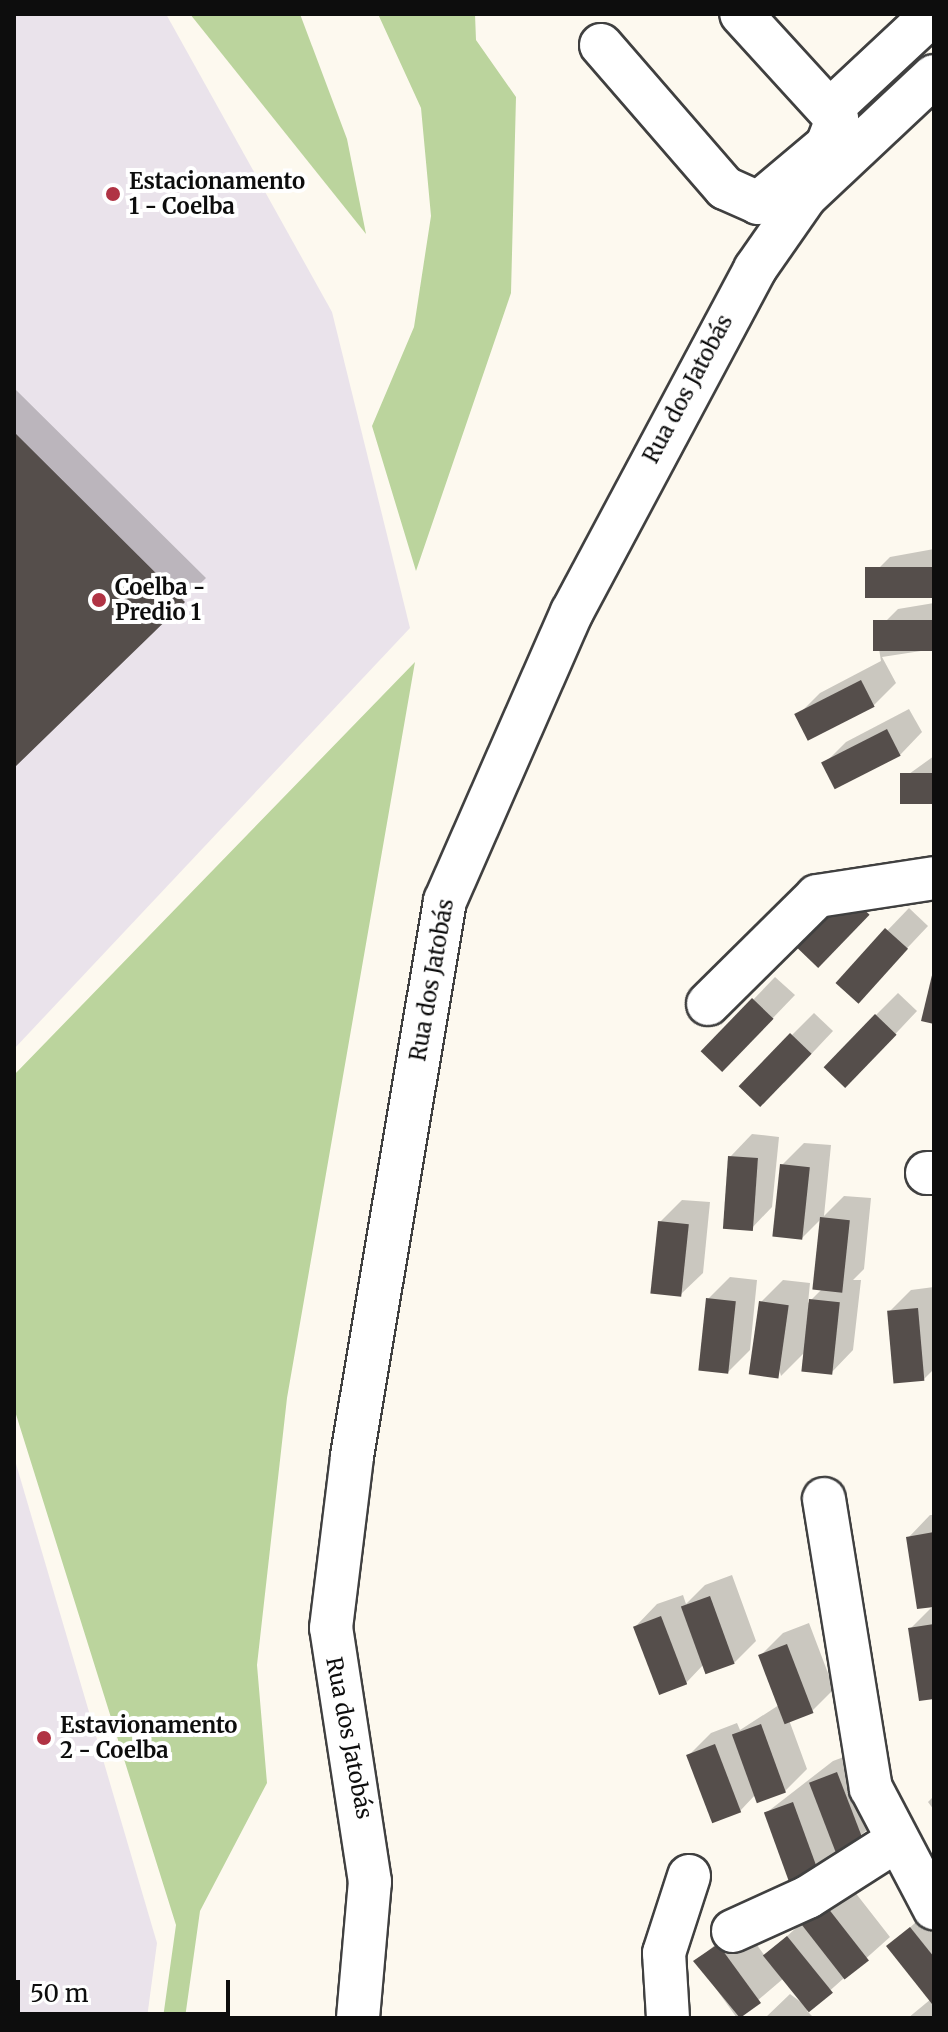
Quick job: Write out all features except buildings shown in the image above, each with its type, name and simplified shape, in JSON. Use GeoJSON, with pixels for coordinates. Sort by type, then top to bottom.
{"type":"FeatureCollection","features":[{"type":"Feature","properties":{"kind":"street"},"geometry":{"type":"LineString","coordinates":[[601,45],[744,202],[758,203],[827,145],[837,129],[831,109],[741,14]]}},
{"type":"Feature","properties":{"kind":"street"},"geometry":{"type":"LineString","coordinates":[[831,109],[933,14]]}},
{"type":"Feature","properties":{"kind":"street","name":"Rua dos Jatobás"},"geometry":{"type":"LineString","coordinates":[[358,2018],[370,1882],[331,1628],[352,1456],[445,901],[572,612],[755,269],[806,196],[934,76]]}},
{"type":"Feature","properties":{"kind":"street"},"geometry":{"type":"LineString","coordinates":[[708,1004],[817,896],[934,878]]}},
{"type":"Feature","properties":{"kind":"street"},"geometry":{"type":"LineString","coordinates":[[824,1499],[860,1746],[896,1841],[934,1908]]}},
{"type":"Feature","properties":{"kind":"street"},"geometry":{"type":"LineString","coordinates":[[733,1931],[808,1897],[896,1841]]}},
{"type":"Feature","properties":{"kind":"street"},"geometry":{"type":"LineString","coordinates":[[668,2018],[664,1953],[689,1876]]}},
{"type":"Feature","properties":{"kind":"shaded area"},"geometry":{"type":"Polygon","coordinates":[[[14,14],[166,14],[332,312],[410,628],[14,1049],[14,14]]]}},
{"type":"Feature","properties":{"kind":"shaded area"},"geometry":{"type":"Polygon","coordinates":[[[14,1457],[157,1943],[147,2018],[14,2018],[14,1457]]]}},
{"type":"Feature","properties":{"kind":"green space"},"geometry":{"type":"Polygon","coordinates":[[[190,14],[300,14],[347,139],[366,234],[190,14]]]}},
{"type":"Feature","properties":{"kind":"green space"},"geometry":{"type":"Polygon","coordinates":[[[378,14],[475,14],[476,40],[516,97],[511,293],[416,571],[372,426],[414,327],[431,216],[421,108],[378,14]]]}},
{"type":"Feature","properties":{"kind":"green space"},"geometry":{"type":"Polygon","coordinates":[[[415,662],[287,1398],[257,1665],[267,1783],[200,1911],[185,2018],[163,2018],[176,1925],[14,1408],[14,1075],[415,662]]]}},
{"type":"Feature","properties":{"kind":"place","name":"Estacionamento 1 - Coelba"},"geometry":{"type":"Point","coordinates":[113,194]}},
{"type":"Feature","properties":{"kind":"place","name":"Coelba - Predio 1"},"geometry":{"type":"Point","coordinates":[99,600]}},
{"type":"Feature","properties":{"kind":"place","name":"Estavionamento 2 - Coelba"},"geometry":{"type":"Point","coordinates":[44,1738]}}]}
